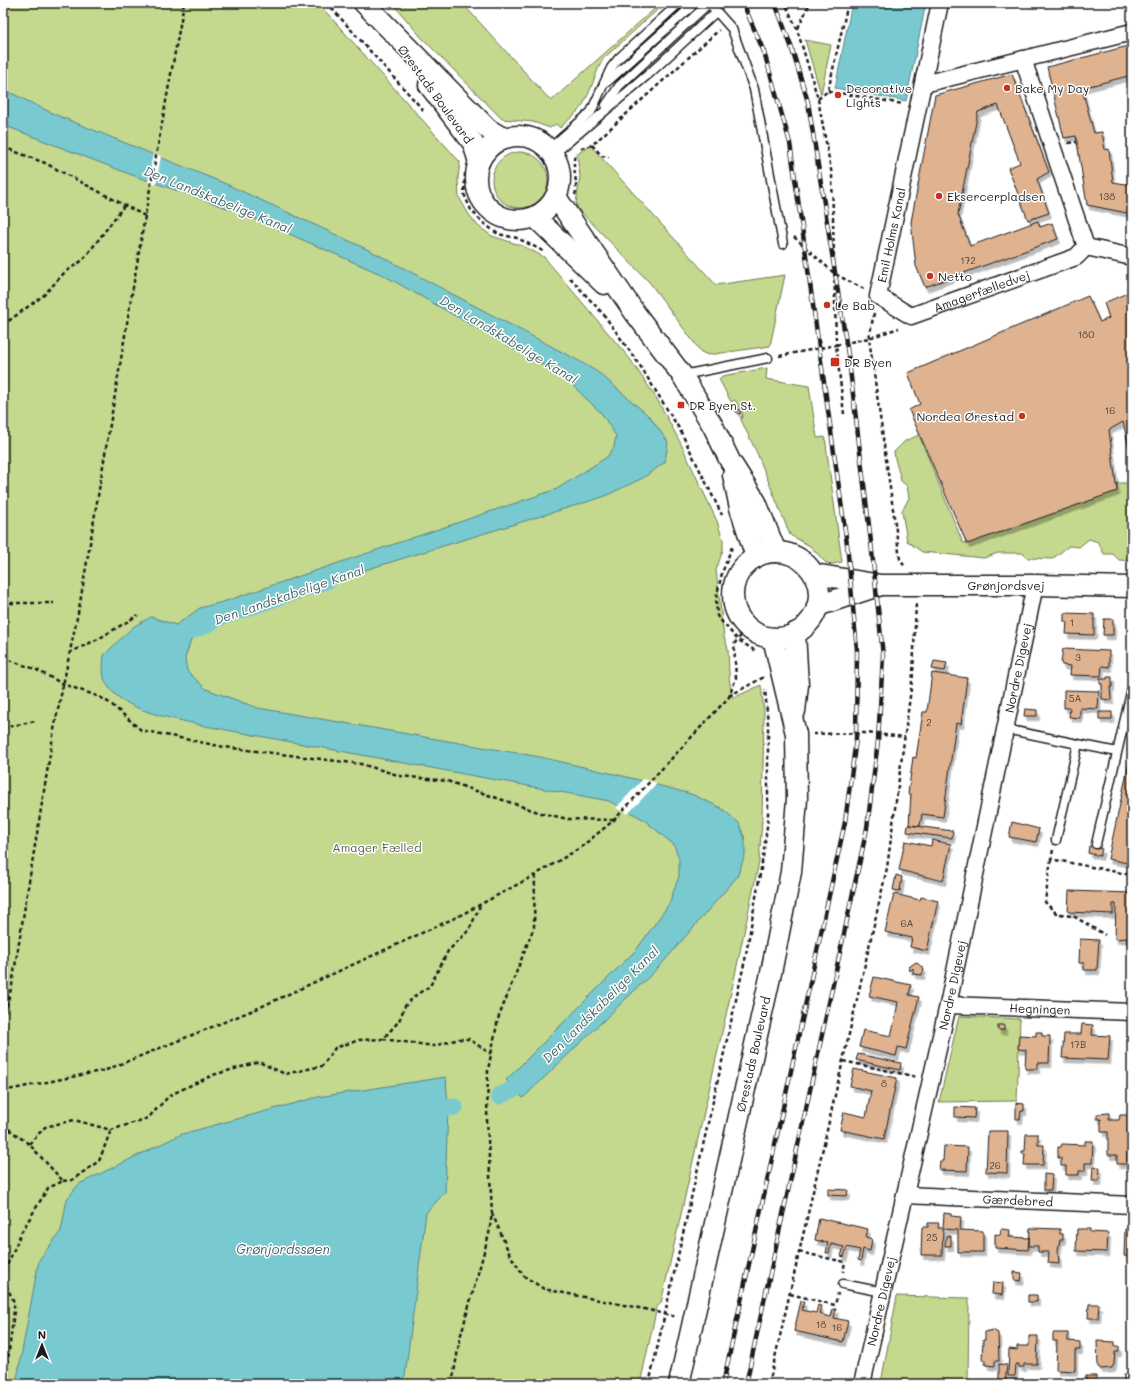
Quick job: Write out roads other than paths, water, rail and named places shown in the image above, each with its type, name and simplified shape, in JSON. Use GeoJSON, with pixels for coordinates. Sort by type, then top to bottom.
{"type":"FeatureCollection","features":[{"type":"Feature","properties":{"kind":"street","name":"Ørestads Boulevard"},"geometry":{"type":"LineString","coordinates":[[364,3],[488,130],[503,138]]}},
{"type":"Feature","properties":{"kind":"street","name":"Emil Holms Kanal"},"geometry":{"type":"LineString","coordinates":[[878,296],[940,3]]}},
{"type":"Feature","properties":{"kind":"street","name":"Ørestads Boulevard"},"geometry":{"type":"LineString","coordinates":[[388,28],[472,143],[472,166]]}},
{"type":"Feature","properties":{"kind":"street"},"geometry":{"type":"LineString","coordinates":[[924,84],[1132,32]]}},
{"type":"Feature","properties":{"kind":"street"},"geometry":{"type":"LineString","coordinates":[[1023,59],[1086,247],[1132,257]]}},
{"type":"Feature","properties":{"kind":"street"},"geometry":{"type":"LineString","coordinates":[[565,198],[535,217],[522,221],[507,219],[494,213],[484,204],[477,191],[476,177],[472,166],[493,144],[503,138],[516,136],[528,137],[539,142],[551,152],[560,172],[560,185],[565,198],[634,313],[682,375],[713,426],[730,462],[756,502],[776,552]]}},
{"type":"Feature","properties":{"kind":"street"},"geometry":{"type":"LineString","coordinates":[[535,217],[634,313]]}},
{"type":"Feature","properties":{"kind":"street","name":"Amagerfælledvej"},"geometry":{"type":"LineString","coordinates":[[878,296],[911,316],[1076,257],[1086,247]]}},
{"type":"Feature","properties":{"kind":"street"},"geometry":{"type":"LineString","coordinates":[[730,462],[740,508],[756,557]]}},
{"type":"Feature","properties":{"kind":"street"},"geometry":{"type":"LineString","coordinates":[[776,552],[788,554],[798,558],[807,565],[814,574],[818,585],[817,606],[813,617],[796,633],[784,637],[773,638],[762,635],[742,633],[733,593],[735,582],[740,572],[756,557],[776,552]]}},
{"type":"Feature","properties":{"kind":"street","name":"Grønjordsvej"},"geometry":{"type":"LineString","coordinates":[[814,574],[881,585],[1035,584],[1132,587]]}},
{"type":"Feature","properties":{"kind":"street","name":"Nordre Digevej"},"geometry":{"type":"LineString","coordinates":[[862,1384],[948,1005],[1035,584]]}},
{"type":"Feature","properties":{"kind":"street","name":"Grønjordsvej"},"geometry":{"type":"LineString","coordinates":[[817,606],[881,585]]}},
{"type":"Feature","properties":{"kind":"street","name":"Ørestads Boulevard"},"geometry":{"type":"LineString","coordinates":[[679,1384],[771,973],[791,872],[797,799],[795,727],[798,685],[796,633]]}},
{"type":"Feature","properties":{"kind":"street","name":"Ørestads Boulevard"},"geometry":{"type":"LineString","coordinates":[[773,638],[784,689],[795,727]]}},
{"type":"Feature","properties":{"kind":"street","name":"Hegningen"},"geometry":{"type":"LineString","coordinates":[[948,1005],[1132,1012]]}},
{"type":"Feature","properties":{"kind":"street","name":"Gærdebred"},"geometry":{"type":"LineString","coordinates":[[905,1196],[1132,1205]]}},
{"type":"Feature","properties":{"kind":"lane"},"geometry":{"type":"LineString","coordinates":[[551,152],[591,112],[611,68],[619,58],[679,3]]}},
{"type":"Feature","properties":{"kind":"lane"},"geometry":{"type":"LineString","coordinates":[[605,84],[691,7],[692,3]]}},
{"type":"Feature","properties":{"kind":"lane"},"geometry":{"type":"LineString","coordinates":[[600,114],[620,86],[708,4],[717,11],[727,23],[738,43],[754,90],[783,244]]}},
{"type":"Feature","properties":{"kind":"lane"},"geometry":{"type":"LineString","coordinates":[[551,152],[652,72],[717,11]]}},
{"type":"Feature","properties":{"kind":"lane"},"geometry":{"type":"LineString","coordinates":[[682,375],[768,358]]}},
{"type":"Feature","properties":{"kind":"lane"},"geometry":{"type":"LineString","coordinates":[[1096,844],[1132,688]]}},
{"type":"Feature","properties":{"kind":"lane"},"geometry":{"type":"LineString","coordinates":[[1005,729],[1117,752]]}},
{"type":"Feature","properties":{"kind":"lane"},"geometry":{"type":"LineString","coordinates":[[1056,840],[1078,744]]}},
{"type":"Feature","properties":{"kind":"lane"},"geometry":{"type":"LineString","coordinates":[[842,1283],[883,1292]]}},
{"type":"Feature","properties":{"kind":"water"},"geometry":{"type":"Polygon","coordinates":[[[852,3],[926,3],[906,101],[835,88],[852,3]]]}},
{"type":"Feature","properties":{"kind":"water"},"geometry":{"type":"Polygon","coordinates":[[[3,89],[54,114],[226,184],[373,252],[579,361],[599,373],[650,417],[668,442],[665,462],[643,478],[603,497],[277,597],[218,618],[206,625],[191,640],[185,658],[187,671],[206,689],[258,708],[540,757],[627,777],[691,794],[721,808],[739,823],[745,839],[745,855],[737,877],[659,967],[523,1098],[506,1080],[637,949],[669,904],[679,876],[679,859],[674,845],[643,819],[609,801],[200,725],[148,712],[135,707],[113,693],[104,677],[104,655],[133,627],[151,617],[176,625],[200,608],[226,601],[557,489],[607,457],[614,447],[616,436],[602,414],[564,377],[383,275],[239,212],[132,175],[3,125],[3,89]]]}},
{"type":"Feature","properties":{"kind":"water","name":"Grønjordssøen"},"geometry":{"type":"Polygon","coordinates":[[[446,1077],[448,1108],[445,1192],[426,1213],[405,1376],[397,1384],[16,1384],[39,1260],[61,1231],[67,1199],[79,1184],[182,1134],[318,1097],[446,1077]]]}},
{"type":"Feature","properties":{"kind":"waterway","name":"Den Landskabelige Kanal"},"geometry":{"type":"LineString","coordinates":[[185,633],[206,625],[218,618],[329,580]]}},
{"type":"Feature","properties":{"kind":"waterway","name":"Den Landskabelige Kanal"},"geometry":{"type":"LineString","coordinates":[[499,1096],[514,1089],[530,1074]]}},
{"type":"Feature","properties":{"kind":"waterway","name":"Den Landskabelige Kanal"},"geometry":{"type":"LineString","coordinates":[[448,1108],[455,1107]]}},
{"type":"Feature","properties":{"kind":"railway"},"geometry":{"type":"LineString","coordinates":[[723,1384],[845,822],[856,739],[857,650],[847,544],[790,143],[764,52],[743,3]]}},
{"type":"Feature","properties":{"kind":"railway"},"geometry":{"type":"LineString","coordinates":[[746,1384],[867,828],[878,741],[883,656],[849,361],[808,102],[791,46],[775,3]]}},
{"type":"Feature","properties":{"kind":"place","name":"Bake My Day"},"geometry":{"type":"Point","coordinates":[1007,88]}},
{"type":"Feature","properties":{"kind":"place","name":"Decorative Lights"},"geometry":{"type":"Point","coordinates":[838,95]}},
{"type":"Feature","properties":{"kind":"place","name":"Eksercerpladsen"},"geometry":{"type":"Point","coordinates":[939,196]}},
{"type":"Feature","properties":{"kind":"place","name":"Netto"},"geometry":{"type":"Point","coordinates":[930,276]}},
{"type":"Feature","properties":{"kind":"place","name":"Le Bab"},"geometry":{"type":"Point","coordinates":[827,305]}},
{"type":"Feature","properties":{"kind":"place","name":"DR Byen"},"geometry":{"type":"Point","coordinates":[835,362]}},
{"type":"Feature","properties":{"kind":"place","name":"DR Byen St."},"geometry":{"type":"Point","coordinates":[681,405]}},
{"type":"Feature","properties":{"kind":"place","name":"Nordea Ørestad"},"geometry":{"type":"Point","coordinates":[1022,416]}},
{"type":"Feature","properties":{"kind":"park label","name":"Amager Fælled"},"geometry":{"type":"Point","coordinates":[377,847]}}]}
